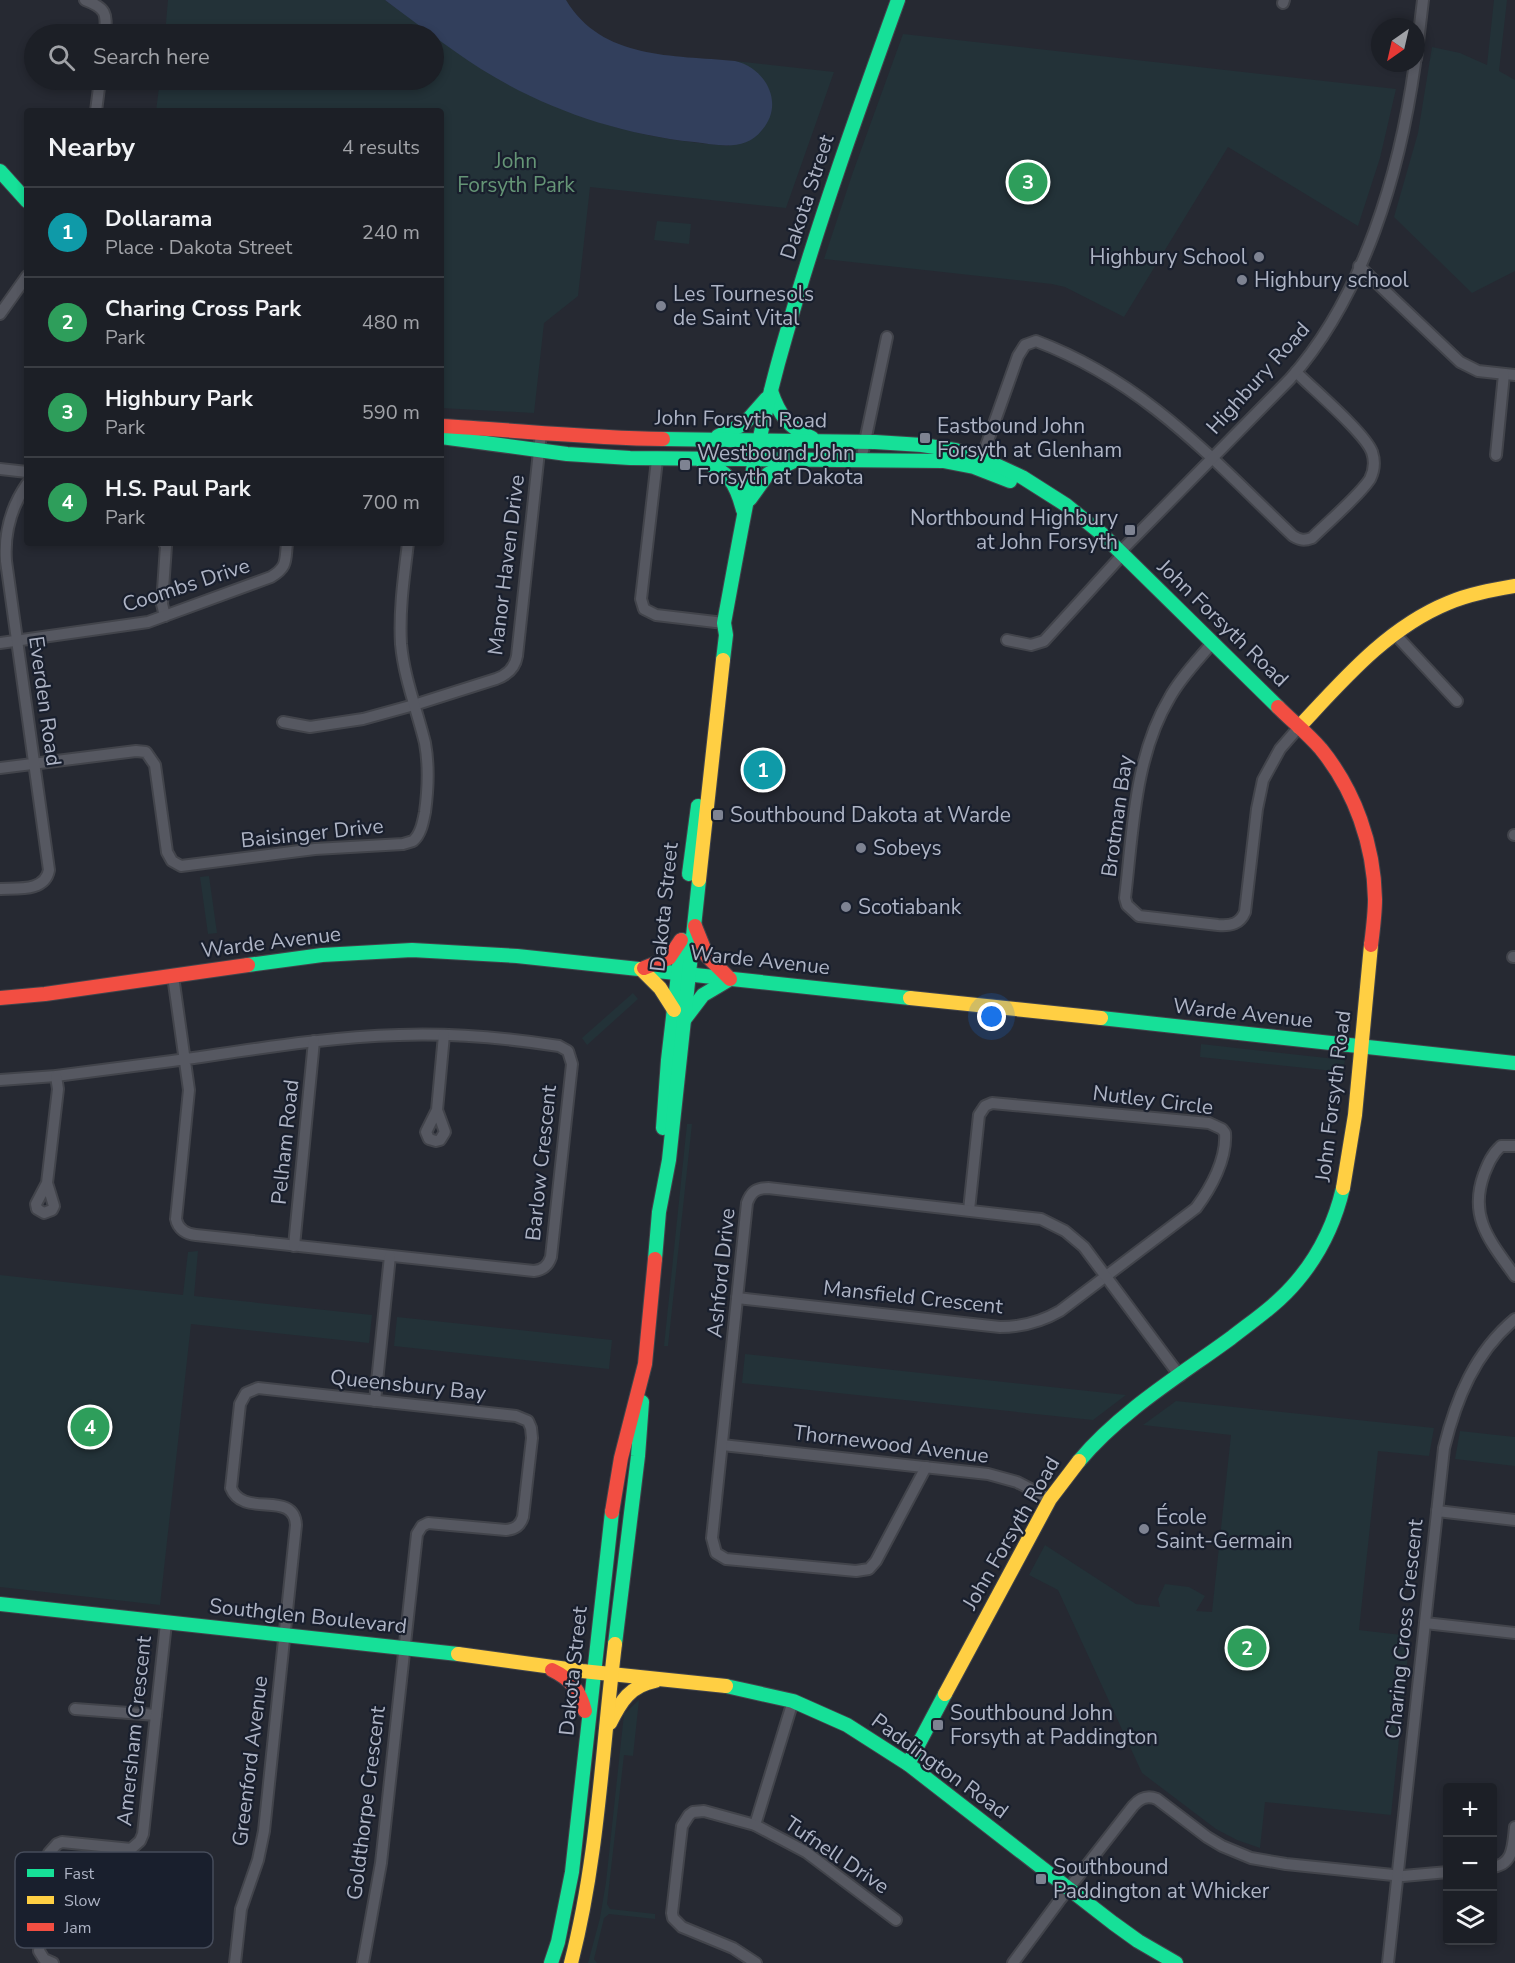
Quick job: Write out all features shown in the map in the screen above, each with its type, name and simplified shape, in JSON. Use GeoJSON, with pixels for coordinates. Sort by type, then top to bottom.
{"type":"FeatureCollection","features":[{"type":"Feature","properties":{"kind":"street"},"geometry":{"type":"LineString","coordinates":[[85,0],[104,10],[106,24]]}},
{"type":"Feature","properties":{"kind":"street","name":"Dakota Street"},"geometry":{"type":"LineString","coordinates":[[571,1963],[590,1875],[604,1734],[638,1456],[642,1413],[641,1384],[662,1198],[669,1160],[683,1022],[683,936],[712,666],[718,635],[724,623],[754,458],[797,294],[825,205],[898,0]]}},
{"type":"Feature","properties":{"kind":"street","name":"Highbury Road"},"geometry":{"type":"LineString","coordinates":[[1421,18],[1423,0]]}},
{"type":"Feature","properties":{"kind":"street","name":"Highbury Road"},"geometry":{"type":"LineString","coordinates":[[1007,640],[1031,645],[1044,641],[1121,553],[1296,372],[1328,329],[1359,266],[1379,216],[1406,117],[1414,72]]}},
{"type":"Feature","properties":{"kind":"street"},"geometry":{"type":"LineString","coordinates":[[96,108],[98,90]]}},
{"type":"Feature","properties":{"kind":"street"},"geometry":{"type":"LineString","coordinates":[[0,171],[24,198]]}},
{"type":"Feature","properties":{"kind":"street"},"geometry":{"type":"LineString","coordinates":[[1359,266],[1451,356],[1468,368],[1509,375],[1496,455]]}},
{"type":"Feature","properties":{"kind":"street"},"geometry":{"type":"LineString","coordinates":[[0,314],[24,280]]}},
{"type":"Feature","properties":{"kind":"street"},"geometry":{"type":"LineString","coordinates":[[864,446],[887,337]]}},
{"type":"Feature","properties":{"kind":"street"},"geometry":{"type":"LineString","coordinates":[[979,463],[1018,356],[1025,345],[1036,341],[1119,382],[1173,422],[1299,539],[1312,538],[1363,487],[1373,471],[1372,452],[1367,444],[1296,372]]}},
{"type":"Feature","properties":{"kind":"street"},"geometry":{"type":"LineString","coordinates":[[708,440],[733,431],[744,424],[756,413],[771,391]]}},
{"type":"Feature","properties":{"kind":"street"},"geometry":{"type":"LineString","coordinates":[[771,391],[786,424],[821,441]]}},
{"type":"Feature","properties":{"kind":"street","name":"John Forsyth Road"},"geometry":{"type":"LineString","coordinates":[[444,426],[596,438],[821,441],[864,446],[922,445],[955,450],[1020,485],[1032,485],[1066,505],[1102,534],[1320,748],[1338,771],[1352,797],[1372,855],[1375,902],[1347,1175],[1340,1202],[1317,1253],[1280,1299],[1099,1438],[1072,1465],[1050,1498],[908,1764]]}},
{"type":"Feature","properties":{"kind":"street","name":"Manor Haven Drive"},"geometry":{"type":"LineString","coordinates":[[283,722],[310,727],[363,719],[414,705],[501,677],[510,672],[515,664],[542,433]]}},
{"type":"Feature","properties":{"kind":"street","name":"John Forsyth Road"},"geometry":{"type":"LineString","coordinates":[[444,437],[540,450],[657,460],[754,458],[979,463]]}},
{"type":"Feature","properties":{"kind":"street"},"geometry":{"type":"LineString","coordinates":[[694,458],[726,472],[738,492],[744,513]]}},
{"type":"Feature","properties":{"kind":"street"},"geometry":{"type":"LineString","coordinates":[[744,513],[756,488],[768,474],[800,459]]}},
{"type":"Feature","properties":{"kind":"street","name":"John Forsyth Road"},"geometry":{"type":"LineString","coordinates":[[657,460],[641,599],[644,609],[656,615],[724,623]]}},
{"type":"Feature","properties":{"kind":"street"},"geometry":{"type":"LineString","coordinates":[[0,469],[24,472]]}},
{"type":"Feature","properties":{"kind":"street","name":"Everden Road"},"geometry":{"type":"LineString","coordinates":[[0,889],[35,887],[48,877],[49,870],[5,548],[8,526],[16,501],[24,489]]}},
{"type":"Feature","properties":{"kind":"street"},"geometry":{"type":"LineString","coordinates":[[165,616],[162,604],[166,546]]}},
{"type":"Feature","properties":{"kind":"street","name":"Coombs Drive"},"geometry":{"type":"LineString","coordinates":[[0,643],[132,625],[165,616],[271,577],[282,570],[287,546]]}},
{"type":"Feature","properties":{"kind":"street","name":"Baisinger Drive"},"geometry":{"type":"LineString","coordinates":[[0,768],[136,751],[146,752],[155,765],[167,852],[172,861],[181,866],[315,849],[409,843],[416,839],[420,832],[427,788],[425,746],[409,687],[401,642],[401,608],[408,546]]}},
{"type":"Feature","properties":{"kind":"street"},"geometry":{"type":"LineString","coordinates":[[1299,727],[1361,662],[1407,623],[1452,600],[1496,588],[1515,586]]}},
{"type":"Feature","properties":{"kind":"street","name":"Dakota Street"},"geometry":{"type":"LineString","coordinates":[[662,1198],[664,1103],[674,1010],[694,923],[726,635],[724,623]]}},
{"type":"Feature","properties":{"kind":"street"},"geometry":{"type":"LineString","coordinates":[[1394,633],[1457,701]]}},
{"type":"Feature","properties":{"kind":"street","name":"Brotman Bay"},"geometry":{"type":"LineString","coordinates":[[1213,642],[1169,698],[1146,750],[1138,790],[1125,898],[1131,910],[1139,916],[1229,926],[1242,918],[1245,912],[1257,809],[1263,780],[1280,749],[1299,727]]}},
{"type":"Feature","properties":{"kind":"street"},"geometry":{"type":"LineString","coordinates":[[683,1022],[703,996],[730,979],[707,956],[694,923]]}},
{"type":"Feature","properties":{"kind":"street"},"geometry":{"type":"LineString","coordinates":[[674,1010],[660,986],[641,969],[669,958],[683,936]]}},
{"type":"Feature","properties":{"kind":"street","name":"Warde Avenue"},"geometry":{"type":"LineString","coordinates":[[0,998],[45,994],[322,955],[412,950],[517,956],[684,973],[1515,1063]]}},
{"type":"Feature","properties":{"kind":"street","name":"Barlow Crescent"},"geometry":{"type":"LineString","coordinates":[[0,1080],[56,1076],[186,1059],[315,1041],[380,1035],[444,1035],[559,1046],[566,1049],[572,1064],[551,1257],[545,1267],[534,1271],[191,1235],[182,1230],[178,1225],[177,1215],[188,1104],[186,1059],[173,976]]}},
{"type":"Feature","properties":{"kind":"street"},"geometry":{"type":"LineString","coordinates":[[437,1110],[444,1035]]}},
{"type":"Feature","properties":{"kind":"street","name":"Pelham Road"},"geometry":{"type":"LineString","coordinates":[[294,1246],[315,1041]]}},
{"type":"Feature","properties":{"kind":"street"},"geometry":{"type":"LineString","coordinates":[[47,1184],[58,1089],[56,1076]]}},
{"type":"Feature","properties":{"kind":"street","name":"Nutley Circle"},"geometry":{"type":"LineString","coordinates":[[969,1210],[979,1115],[986,1106],[992,1103],[1209,1123],[1222,1129],[1226,1139],[1221,1158],[1209,1190],[1196,1208],[1106,1277]]}},
{"type":"Feature","properties":{"kind":"street"},"geometry":{"type":"LineString","coordinates":[[1515,1146],[1501,1146],[1495,1152],[1482,1180],[1479,1216],[1488,1237],[1515,1276]]}},
{"type":"Feature","properties":{"kind":"street","name":"Ashford Drive"},"geometry":{"type":"LineString","coordinates":[[926,1467],[876,1561],[869,1569],[856,1571],[726,1559],[716,1553],[712,1538],[747,1203],[756,1190],[768,1188],[1027,1216],[1057,1226],[1084,1247],[1180,1376]]}},
{"type":"Feature","properties":{"kind":"street"},"geometry":{"type":"LineString","coordinates":[[375,1401],[390,1256]]}},
{"type":"Feature","properties":{"kind":"street","name":"Mansfield Crescent"},"geometry":{"type":"LineString","coordinates":[[738,1298],[991,1326],[1017,1326],[1052,1316],[1106,1277]]}},
{"type":"Feature","properties":{"kind":"street","name":"Charing Cross Crescent"},"geometry":{"type":"LineString","coordinates":[[1388,1963],[1444,1448],[1459,1396],[1486,1348],[1515,1319]]}},
{"type":"Feature","properties":{"kind":"street","name":"Dakota Street"},"geometry":{"type":"LineString","coordinates":[[551,1963],[572,1872],[610,1521],[621,1458],[641,1384]]}},
{"type":"Feature","properties":{"kind":"street","name":"Queensbury Bay"},"geometry":{"type":"LineString","coordinates":[[285,1634],[296,1518],[285,1507],[245,1502],[236,1498],[232,1491],[231,1483],[242,1399],[249,1391],[258,1388],[516,1416],[528,1422],[532,1433],[523,1517],[516,1528],[501,1530],[428,1522],[418,1532],[404,1647]]}},
{"type":"Feature","properties":{"kind":"street","name":"Thornewood Avenue"},"geometry":{"type":"LineString","coordinates":[[722,1445],[1003,1477],[1050,1498]]}},
{"type":"Feature","properties":{"kind":"street"},"geometry":{"type":"LineString","coordinates":[[1437,1511],[1515,1520]]}},
{"type":"Feature","properties":{"kind":"street","name":"Southglen Boulevard"},"geometry":{"type":"LineString","coordinates":[[0,1604],[404,1647],[611,1673]]}},
{"type":"Feature","properties":{"kind":"street","name":"Amersham Crescent"},"geometry":{"type":"LineString","coordinates":[[50,1852],[62,1842],[131,1849],[140,1841],[165,1623]]}},
{"type":"Feature","properties":{"kind":"street"},"geometry":{"type":"LineString","coordinates":[[1425,1623],[1515,1634]]}},
{"type":"Feature","properties":{"kind":"street","name":"Greenford Avenue"},"geometry":{"type":"LineString","coordinates":[[235,1963],[241,1909],[258,1860],[264,1831],[285,1634]]}},
{"type":"Feature","properties":{"kind":"street","name":"Goldthorpe Crescent"},"geometry":{"type":"LineString","coordinates":[[363,1963],[381,1863],[404,1647]]}},
{"type":"Feature","properties":{"kind":"street"},"geometry":{"type":"LineString","coordinates":[[526,1663],[560,1673],[572,1681],[581,1694],[588,1724]]}},
{"type":"Feature","properties":{"kind":"street","name":"Paddington Road"},"geometry":{"type":"LineString","coordinates":[[611,1673],[715,1683],[793,1701],[847,1725],[908,1764],[1138,1941],[1176,1963]]}},
{"type":"Feature","properties":{"kind":"street"},"geometry":{"type":"LineString","coordinates":[[604,1734],[628,1692],[642,1683],[668,1679]]}},
{"type":"Feature","properties":{"kind":"street","name":"Tufnell Drive"},"geometry":{"type":"LineString","coordinates":[[755,1825],[793,1701]]}},
{"type":"Feature","properties":{"kind":"street"},"geometry":{"type":"LineString","coordinates":[[75,1708],[156,1715]]}},
{"type":"Feature","properties":{"kind":"street"},"geometry":{"type":"LineString","coordinates":[[1013,1963],[1068,1889],[1133,1806],[1142,1798],[1157,1799],[1214,1842],[1251,1858],[1397,1876],[1443,1872]]}},
{"type":"Feature","properties":{"kind":"street","name":"Tufnell Drive"},"geometry":{"type":"LineString","coordinates":[[756,1963],[734,1948],[675,1922],[672,1913],[681,1830],[688,1815],[693,1812],[704,1811],[755,1825],[806,1852],[896,1920]]}},
{"type":"Feature","properties":{"kind":"street"},"geometry":{"type":"LineString","coordinates":[[1497,1866],[1510,1858],[1515,1827]]}},
{"type":"Feature","properties":{"kind":"street","name":"Amersham Crescent"},"geometry":{"type":"LineString","coordinates":[[39,1948],[41,1956],[53,1963]]}},
{"type":"Feature","properties":{"kind":"green space"},"geometry":{"type":"Polygon","coordinates":[[[168,0],[385,0],[418,24],[166,24],[168,0]]]}},
{"type":"Feature","properties":{"kind":"green space"},"geometry":{"type":"Polygon","coordinates":[[[1494,0],[1507,0],[1499,71],[1515,80],[1515,271],[1472,293],[1394,217],[1418,133],[1432,47],[1460,53],[1487,65],[1494,0]]]}},
{"type":"Feature","properties":{"kind":"green space"},"geometry":{"type":"Polygon","coordinates":[[[903,34],[1396,89],[1380,158],[1358,226],[1228,147],[1124,317],[1065,287],[1052,284],[824,259],[903,34]]]}},
{"type":"Feature","properties":{"kind":"green space","name":"John Forsyth Park"},"geometry":{"type":"Polygon","coordinates":[[[444,43],[506,82],[557,107],[584,117],[650,135],[729,146],[741,63],[735,61],[834,72],[786,208],[590,187],[578,296],[544,323],[534,413],[444,408],[444,108],[156,108],[159,90],[444,90],[444,43]]]}},
{"type":"Feature","properties":{"kind":"green space"},"geometry":{"type":"Polygon","coordinates":[[[657,221],[691,224],[689,244],[654,240],[657,221]]]}},
{"type":"Feature","properties":{"kind":"green space"},"geometry":{"type":"Polygon","coordinates":[[[209,876],[217,933],[208,934],[200,877],[209,876]]]}},
{"type":"Feature","properties":{"kind":"green space"},"geometry":{"type":"Polygon","coordinates":[[[633,993],[638,999],[587,1045],[582,1038],[633,993]]]}},
{"type":"Feature","properties":{"kind":"green space"},"geometry":{"type":"Polygon","coordinates":[[[1201,1044],[1345,1060],[1343,1072],[1200,1057],[1201,1044]]]}},
{"type":"Feature","properties":{"kind":"green space"},"geometry":{"type":"Polygon","coordinates":[[[687,1124],[692,1124],[668,1346],[664,1346],[687,1124]]]}},
{"type":"Feature","properties":{"kind":"green space"},"geometry":{"type":"Polygon","coordinates":[[[198,1251],[194,1296],[372,1315],[369,1343],[191,1324],[160,1605],[0,1587],[0,1275],[183,1295],[188,1252],[198,1251]]]}},
{"type":"Feature","properties":{"kind":"green space"},"geometry":{"type":"Polygon","coordinates":[[[397,1317],[612,1340],[609,1369],[394,1346],[397,1317]]]}},
{"type":"Feature","properties":{"kind":"green space"},"geometry":{"type":"Polygon","coordinates":[[[745,1354],[1126,1395],[1093,1420],[742,1383],[745,1354]]]}},
{"type":"Feature","properties":{"kind":"green space"},"geometry":{"type":"Polygon","coordinates":[[[1176,1401],[1434,1428],[1429,1456],[1378,1451],[1359,1630],[1410,1636],[1391,1815],[1265,1802],[1260,1848],[1216,1829],[1142,1773],[1058,1590],[1029,1575],[1045,1545],[1136,1604],[1160,1607],[1158,1599],[1165,1584],[1189,1587],[1205,1596],[1196,1611],[1212,1612],[1231,1435],[1143,1425],[1176,1401]]]}},
{"type":"Feature","properties":{"kind":"green space"},"geometry":{"type":"Polygon","coordinates":[[[1460,1431],[1515,1437],[1515,1466],[1455,1459],[1460,1431]]]}},
{"type":"Feature","properties":{"kind":"green space"},"geometry":{"type":"Polygon","coordinates":[[[639,1700],[633,1756],[624,1755],[607,1904],[610,1909],[655,1914],[655,1919],[609,1914],[604,1918],[594,1959],[597,1963],[588,1963],[600,1918],[606,1882],[624,1714],[639,1700]]]}},
{"type":"Feature","properties":{"kind":"water"},"geometry":{"type":"Polygon","coordinates":[[[385,0],[566,0],[581,20],[599,34],[619,44],[664,55],[735,61],[746,65],[756,71],[769,88],[772,109],[769,120],[762,130],[748,142],[739,144],[722,145],[638,133],[583,118],[531,96],[481,69],[444,44],[444,24],[417,24],[385,0]]]}},
{"type":"Feature","properties":{"kind":"traffic: fast"},"geometry":{"type":"LineString","coordinates":[[723,660],[726,635],[724,623],[751,478],[776,371],[825,209],[898,0]]}},
{"type":"Feature","properties":{"kind":"traffic: fast"},"geometry":{"type":"LineString","coordinates":[[0,171],[24,198]]}},
{"type":"Feature","properties":{"kind":"traffic: fast"},"geometry":{"type":"LineString","coordinates":[[771,391],[786,420],[797,430],[812,438]]}},
{"type":"Feature","properties":{"kind":"traffic: fast"},"geometry":{"type":"LineString","coordinates":[[718,436],[744,424],[766,399]]}},
{"type":"Feature","properties":{"kind":"traffic: fast"},"geometry":{"type":"LineString","coordinates":[[444,437],[567,454],[630,458],[943,461],[974,467],[1010,481]]}},
{"type":"Feature","properties":{"kind":"traffic: fast"},"geometry":{"type":"LineString","coordinates":[[663,439],[875,442],[922,445],[955,450],[981,458],[1022,477],[1066,505],[1102,534],[1278,707]]}},
{"type":"Feature","properties":{"kind":"traffic: fast"},"geometry":{"type":"LineString","coordinates":[[702,461],[730,479],[743,510]]}},
{"type":"Feature","properties":{"kind":"traffic: fast"},"geometry":{"type":"LineString","coordinates":[[750,499],[768,474],[794,461]]}},
{"type":"Feature","properties":{"kind":"traffic: fast"},"geometry":{"type":"LineString","coordinates":[[689,874],[698,806]]}},
{"type":"Feature","properties":{"kind":"traffic: fast"},"geometry":{"type":"LineString","coordinates":[[655,1259],[659,1212],[669,1160],[699,880]]}},
{"type":"Feature","properties":{"kind":"traffic: fast"},"geometry":{"type":"LineString","coordinates":[[663,1128],[668,1060],[682,940]]}},
{"type":"Feature","properties":{"kind":"traffic: fast"},"geometry":{"type":"LineString","coordinates":[[248,965],[322,955],[412,950],[517,956],[910,998]]}},
{"type":"Feature","properties":{"kind":"traffic: fast"},"geometry":{"type":"LineString","coordinates":[[684,1020],[703,995],[730,979]]}},
{"type":"Feature","properties":{"kind":"traffic: fast"},"geometry":{"type":"LineString","coordinates":[[1101,1018],[1515,1063]]}},
{"type":"Feature","properties":{"kind":"traffic: fast"},"geometry":{"type":"LineString","coordinates":[[1079,1461],[1095,1443],[1132,1410],[1248,1325],[1290,1289],[1305,1271],[1325,1238],[1336,1213],[1343,1188]]}},
{"type":"Feature","properties":{"kind":"traffic: fast"},"geometry":{"type":"LineString","coordinates":[[615,1644],[638,1456],[642,1402]]}},
{"type":"Feature","properties":{"kind":"traffic: fast"},"geometry":{"type":"LineString","coordinates":[[551,1963],[558,1942],[572,1872],[612,1512]]}},
{"type":"Feature","properties":{"kind":"traffic: fast"},"geometry":{"type":"LineString","coordinates":[[0,1604],[458,1654]]}},
{"type":"Feature","properties":{"kind":"traffic: fast"},"geometry":{"type":"LineString","coordinates":[[726,1686],[793,1701],[847,1725],[908,1764],[1113,1923],[1176,1963]]}},
{"type":"Feature","properties":{"kind":"traffic: fast"},"geometry":{"type":"LineString","coordinates":[[908,1764],[945,1694]]}},
{"type":"Feature","properties":{"kind":"traffic: slow"},"geometry":{"type":"LineString","coordinates":[[1299,727],[1367,657],[1405,626],[1456,600],[1515,586]]}},
{"type":"Feature","properties":{"kind":"traffic: slow"},"geometry":{"type":"LineString","coordinates":[[699,880],[723,660]]}},
{"type":"Feature","properties":{"kind":"traffic: slow"},"geometry":{"type":"LineString","coordinates":[[1343,1188],[1355,1115],[1371,945]]}},
{"type":"Feature","properties":{"kind":"traffic: slow"},"geometry":{"type":"LineString","coordinates":[[641,969],[660,988],[674,1010]]}},
{"type":"Feature","properties":{"kind":"traffic: slow"},"geometry":{"type":"LineString","coordinates":[[910,998],[1101,1018]]}},
{"type":"Feature","properties":{"kind":"traffic: slow"},"geometry":{"type":"LineString","coordinates":[[945,1694],[1050,1499],[1079,1461]]}},
{"type":"Feature","properties":{"kind":"traffic: slow"},"geometry":{"type":"LineString","coordinates":[[571,1963],[593,1844],[615,1644]]}},
{"type":"Feature","properties":{"kind":"traffic: slow"},"geometry":{"type":"LineString","coordinates":[[458,1654],[582,1671],[726,1686]]}},
{"type":"Feature","properties":{"kind":"traffic: slow"},"geometry":{"type":"LineString","coordinates":[[610,1723],[627,1696],[646,1683],[655,1681]]}},
{"type":"Feature","properties":{"kind":"traffic: jam"},"geometry":{"type":"LineString","coordinates":[[444,426],[580,436],[663,439]]}},
{"type":"Feature","properties":{"kind":"traffic: jam"},"geometry":{"type":"LineString","coordinates":[[1278,707],[1321,749],[1333,765],[1353,801],[1366,839],[1374,879],[1375,905],[1371,945]]}},
{"type":"Feature","properties":{"kind":"traffic: jam"},"geometry":{"type":"LineString","coordinates":[[695,926],[707,956],[730,979]]}},
{"type":"Feature","properties":{"kind":"traffic: jam"},"geometry":{"type":"LineString","coordinates":[[644,968],[669,958],[681,940]]}},
{"type":"Feature","properties":{"kind":"traffic: jam"},"geometry":{"type":"LineString","coordinates":[[0,998],[45,994],[248,965]]}},
{"type":"Feature","properties":{"kind":"traffic: jam"},"geometry":{"type":"LineString","coordinates":[[612,1512],[621,1458],[645,1364],[655,1259]]}},
{"type":"Feature","properties":{"kind":"traffic: jam"},"geometry":{"type":"LineString","coordinates":[[552,1670],[574,1686],[585,1711]]}},
{"type":"Feature","properties":{"kind":"place","name":"Highbury Park"},"geometry":{"type":"Point","coordinates":[1028,182]}},
{"type":"Feature","properties":{"kind":"place","name":"Highbury School"},"geometry":{"type":"Point","coordinates":[1259,257]}},
{"type":"Feature","properties":{"kind":"place","name":"Highbury school"},"geometry":{"type":"Point","coordinates":[1242,280]}},
{"type":"Feature","properties":{"kind":"place","name":"Les Tournesols de Saint Vital"},"geometry":{"type":"Point","coordinates":[661,306]}},
{"type":"Feature","properties":{"kind":"place","name":"Eastbound John Forsyth at Glenham"},"geometry":{"type":"Point","coordinates":[925,438]}},
{"type":"Feature","properties":{"kind":"place","name":"Westbound John Forsyth at Dakota"},"geometry":{"type":"Point","coordinates":[685,465]}},
{"type":"Feature","properties":{"kind":"place","name":"Northbound Highbury at John Forsyth"},"geometry":{"type":"Point","coordinates":[1130,530]}},
{"type":"Feature","properties":{"kind":"place","name":"Dollarama"},"geometry":{"type":"Point","coordinates":[763,770]}},
{"type":"Feature","properties":{"kind":"place","name":"Southbound Dakota at Warde"},"geometry":{"type":"Point","coordinates":[718,815]}},
{"type":"Feature","properties":{"kind":"place","name":"Sobeys"},"geometry":{"type":"Point","coordinates":[861,848]}},
{"type":"Feature","properties":{"kind":"place","name":"Scotiabank"},"geometry":{"type":"Point","coordinates":[846,907]}},
{"type":"Feature","properties":{"kind":"place","name":"H.S. Paul Park"},"geometry":{"type":"Point","coordinates":[90,1427]}},
{"type":"Feature","properties":{"kind":"place","name":"École Saint-Germain"},"geometry":{"type":"Point","coordinates":[1144,1529]}},
{"type":"Feature","properties":{"kind":"place","name":"Charing Cross Park"},"geometry":{"type":"Point","coordinates":[1247,1648]}},
{"type":"Feature","properties":{"kind":"place","name":"Southbound John Forsyth at Paddington"},"geometry":{"type":"Point","coordinates":[938,1725]}},
{"type":"Feature","properties":{"kind":"place","name":"Southbound Paddington at Whicker"},"geometry":{"type":"Point","coordinates":[1041,1879]}}]}
